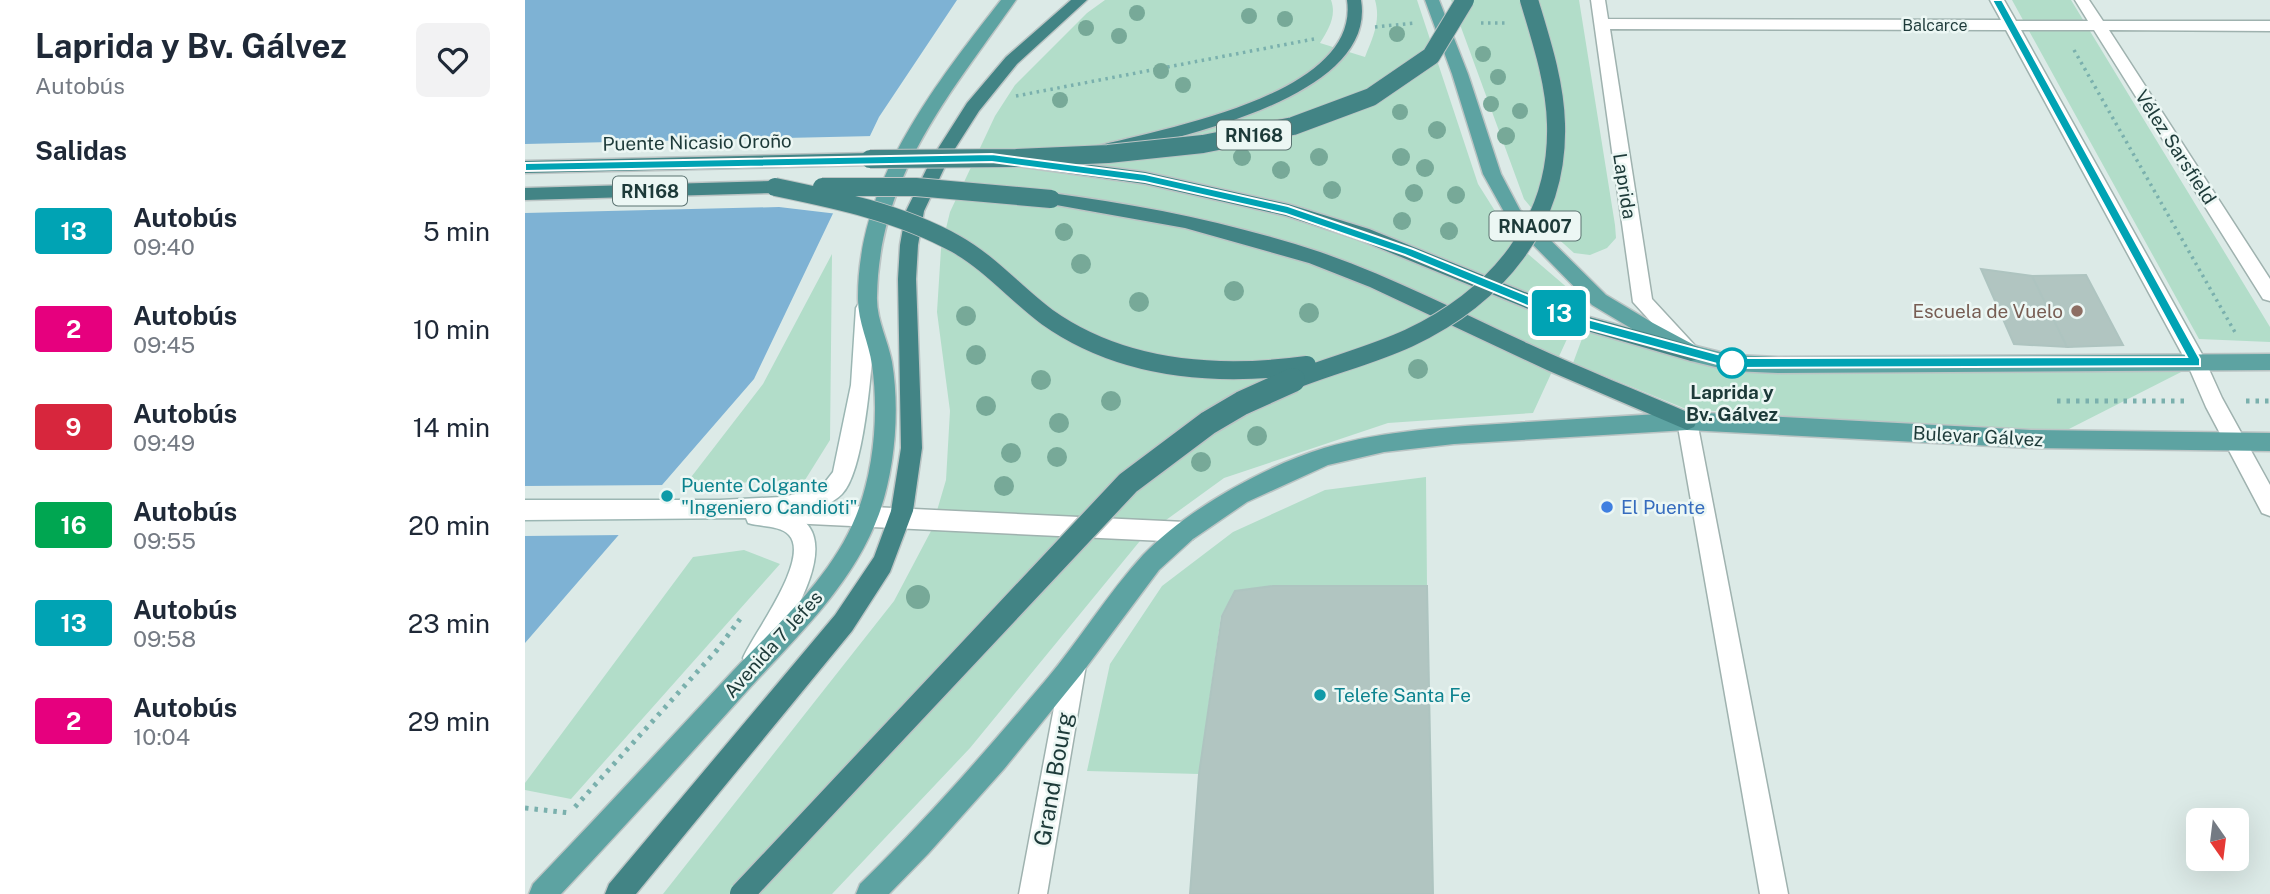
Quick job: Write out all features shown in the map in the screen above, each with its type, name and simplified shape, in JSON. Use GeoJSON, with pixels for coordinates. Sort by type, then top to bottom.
{"type":"FeatureCollection","features":[{"type":"Feature","properties":{"kind":"highway"},"geometry":{"type":"LineString","coordinates":[[619,894],[824,646],[868,587],[890,547],[909,483],[914,409],[907,288],[913,217],[936,165],[961,124],[998,73],[1042,29],[1080,0]]}},
{"type":"Feature","properties":{"kind":"highway"},"geometry":{"type":"LineString","coordinates":[[1085,155],[1257,106],[1310,81],[1342,50],[1353,26],[1354,0]]}},
{"type":"Feature","properties":{"kind":"highway","name":"RN168"},"geometry":{"type":"LineString","coordinates":[[992,158],[1085,155],[1245,137],[1314,121],[1360,103],[1401,81],[1422,65],[1441,47],[1465,0]]}},
{"type":"Feature","properties":{"kind":"highway","name":"RNA007"},"geometry":{"type":"LineString","coordinates":[[1352,358],[1401,341],[1438,321],[1483,291],[1512,263],[1533,232],[1549,195],[1555,159],[1556,123],[1529,0]]}},
{"type":"Feature","properties":{"kind":"highway"},"geometry":{"type":"LineString","coordinates":[[992,158],[1145,178],[1288,210],[1409,252],[1577,321],[1691,353]]}},
{"type":"Feature","properties":{"kind":"highway","name":"Puente Nicasio Oroño"},"geometry":{"type":"LineString","coordinates":[[525,167],[992,158]]}},
{"type":"Feature","properties":{"kind":"highway"},"geometry":{"type":"LineString","coordinates":[[775,187],[879,209],[931,231],[973,255],[1014,292],[1058,324],[1099,346],[1150,363],[1209,370],[1286,369],[1352,358]]}},
{"type":"Feature","properties":{"kind":"highway"},"geometry":{"type":"LineString","coordinates":[[775,187],[916,187],[1051,199],[1121,208],[1244,236],[1315,258],[1384,285],[1555,365],[1687,421]]}},
{"type":"Feature","properties":{"kind":"highway","name":"RN168"},"geometry":{"type":"LineString","coordinates":[[525,194],[775,187]]}},
{"type":"Feature","properties":{"kind":"highway"},"geometry":{"type":"LineString","coordinates":[[742,894],[1128,483],[1153,461],[1177,442],[1227,411],[1291,381],[1352,358]]}},
{"type":"Feature","properties":{"kind":"main road","name":"Avenida 7 Jefes"},"geometry":{"type":"LineString","coordinates":[[543,894],[745,675],[790,631],[831,579],[867,516],[883,439],[882,366],[867,299],[881,208],[897,165],[923,116],[1009,0]]}},
{"type":"Feature","properties":{"kind":"main road"},"geometry":{"type":"LineString","coordinates":[[1432,0],[1460,74],[1492,174],[1514,214],[1599,300],[1691,353],[1732,363],[1778,365],[2270,362]]}},
{"type":"Feature","properties":{"kind":"main road","name":"Bulevar Gálvez"},"geometry":{"type":"LineString","coordinates":[[870,894],[995,760],[1074,665],[1151,563],[1185,531],[1239,495],[1325,457],[1384,443],[1454,435],[1687,421],[2031,439],[2270,442]]}},
{"type":"Feature","properties":{"kind":"street","name":"Laprida"},"geometry":{"type":"LineString","coordinates":[[1598,0],[1643,302],[1691,353]]}},
{"type":"Feature","properties":{"kind":"street"},"geometry":{"type":"LineString","coordinates":[[1997,0],[2196,362],[2234,443],[2270,506]]}},
{"type":"Feature","properties":{"kind":"street","name":"Vélez Sarsfield"},"geometry":{"type":"LineString","coordinates":[[2082,0],[2270,294]]}},
{"type":"Feature","properties":{"kind":"street","name":"Balcarce"},"geometry":{"type":"LineString","coordinates":[[1600,24],[2270,26]]}},
{"type":"Feature","properties":{"kind":"street"},"geometry":{"type":"LineString","coordinates":[[711,510],[797,505],[814,500],[834,488],[843,475],[851,445],[861,385],[867,299]]}},
{"type":"Feature","properties":{"kind":"street"},"geometry":{"type":"LineString","coordinates":[[1687,421],[1774,894]]}},
{"type":"Feature","properties":{"kind":"street"},"geometry":{"type":"LineString","coordinates":[[525,510],[711,510],[1185,531]]}},
{"type":"Feature","properties":{"kind":"street"},"geometry":{"type":"LineString","coordinates":[[711,510],[788,523],[799,530],[807,544],[797,583],[745,675]]}},
{"type":"Feature","properties":{"kind":"street","name":"Grand Bourg"},"geometry":{"type":"LineString","coordinates":[[1033,894],[1074,665]]}},
{"type":"Feature","properties":{"kind":"path"},"geometry":{"type":"LineString","coordinates":[[1368,29],[1399,23],[1416,23]]}},
{"type":"Feature","properties":{"kind":"path"},"geometry":{"type":"LineString","coordinates":[[2060,25],[2227,317]]}},
{"type":"Feature","properties":{"kind":"path"},"geometry":{"type":"LineString","coordinates":[[2057,401],[2270,401]]}},
{"type":"Feature","properties":{"kind":"path"},"geometry":{"type":"LineString","coordinates":[[561,823],[717,650],[741,618]]}},
{"type":"Feature","properties":{"kind":"path"},"geometry":{"type":"LineString","coordinates":[[525,808],[570,813]]}},
{"type":"Feature","properties":{"kind":"green space"},"geometry":{"type":"Polygon","coordinates":[[[1105,0],[1331,0],[1332,17],[1320,43],[1365,57],[1377,22],[1375,0],[1417,0],[1478,184],[1528,254],[1584,302],[1533,413],[1388,423],[1224,478],[1144,536],[970,748],[832,894],[663,894],[894,601],[931,531],[946,480],[950,411],[937,312],[941,249],[950,212],[995,116],[1015,85],[1087,13],[1105,0]]]}},
{"type":"Feature","properties":{"kind":"green space"},"geometry":{"type":"Polygon","coordinates":[[[1451,0],[1579,0],[1615,225],[1616,238],[1607,248],[1590,255],[1574,253],[1554,235],[1524,199],[1451,0]]]}},
{"type":"Feature","properties":{"kind":"green space"},"geometry":{"type":"Polygon","coordinates":[[[2012,0],[2071,0],[2270,327],[2270,342],[2199,339],[2012,0]]]}},
{"type":"Feature","properties":{"kind":"green space"},"geometry":{"type":"Polygon","coordinates":[[[832,254],[830,440],[805,480],[685,485],[763,384],[832,254]]]}},
{"type":"Feature","properties":{"kind":"green space"},"geometry":{"type":"Polygon","coordinates":[[[1586,328],[1734,369],[2189,368],[2065,431],[1895,424],[1686,409],[1573,363],[1586,328]]]}},
{"type":"Feature","properties":{"kind":"green space"},"geometry":{"type":"Polygon","coordinates":[[[1426,477],[1427,586],[1273,586],[1235,591],[1221,616],[1199,774],[1087,771],[1110,664],[1162,586],[1233,532],[1325,490],[1426,477]]]}},
{"type":"Feature","properties":{"kind":"green space"},"geometry":{"type":"Polygon","coordinates":[[[744,550],[780,564],[571,799],[525,790],[525,783],[693,557],[744,550]]]}},
{"type":"Feature","properties":{"kind":"water"},"geometry":{"type":"Polygon","coordinates":[[[525,0],[957,0],[879,117],[754,379],[525,643],[525,0]]]}},
{"type":"Feature","properties":{"kind":"pier"},"geometry":{"type":"Polygon","coordinates":[[[874,136],[838,214],[779,207],[525,213],[525,144],[874,136]]]}},
{"type":"Feature","properties":{"kind":"pier"},"geometry":{"type":"Polygon","coordinates":[[[667,485],[623,535],[525,536],[525,486],[667,485]]]}},
{"type":"Feature","properties":{"kind":"building"},"geometry":{"type":"Polygon","coordinates":[[[1981,269],[2032,276],[2067,347],[2014,344],[1981,269]]]}},
{"type":"Feature","properties":{"kind":"building","name":"Escuela de Vuelo"},"geometry":{"type":"Polygon","coordinates":[[[2086,275],[2123,345],[2067,347],[2032,276],[2086,275]]]}},
{"type":"Feature","properties":{"kind":"building","name":"Telefe Santa Fe"},"geometry":{"type":"Polygon","coordinates":[[[1273,586],[1427,586],[1433,894],[1190,894],[1199,774],[1222,616],[1235,591],[1273,586]]]}},
{"type":"Feature","properties":{"kind":"bus line","name":"13"},"geometry":{"type":"LineString","coordinates":[[525,167],[992,158],[1145,178],[1288,210],[1363,234],[1577,321],[1732,363],[2196,362],[1997,0]]}},
{"type":"Feature","properties":{"kind":"place","name":"Escuela de Vuelo"},"geometry":{"type":"Point","coordinates":[2077,311]}},
{"type":"Feature","properties":{"kind":"place","name":"Laprida y Bv. Gálvez"},"geometry":{"type":"Point","coordinates":[1732,363]}},
{"type":"Feature","properties":{"kind":"place","name":"Puente Colgante \"Ingeniero Candioti\""},"geometry":{"type":"Point","coordinates":[667,496]}},
{"type":"Feature","properties":{"kind":"place","name":"El Puente"},"geometry":{"type":"Point","coordinates":[1607,507]}},
{"type":"Feature","properties":{"kind":"place","name":"Telefe Santa Fe"},"geometry":{"type":"Point","coordinates":[1320,695]}}]}
